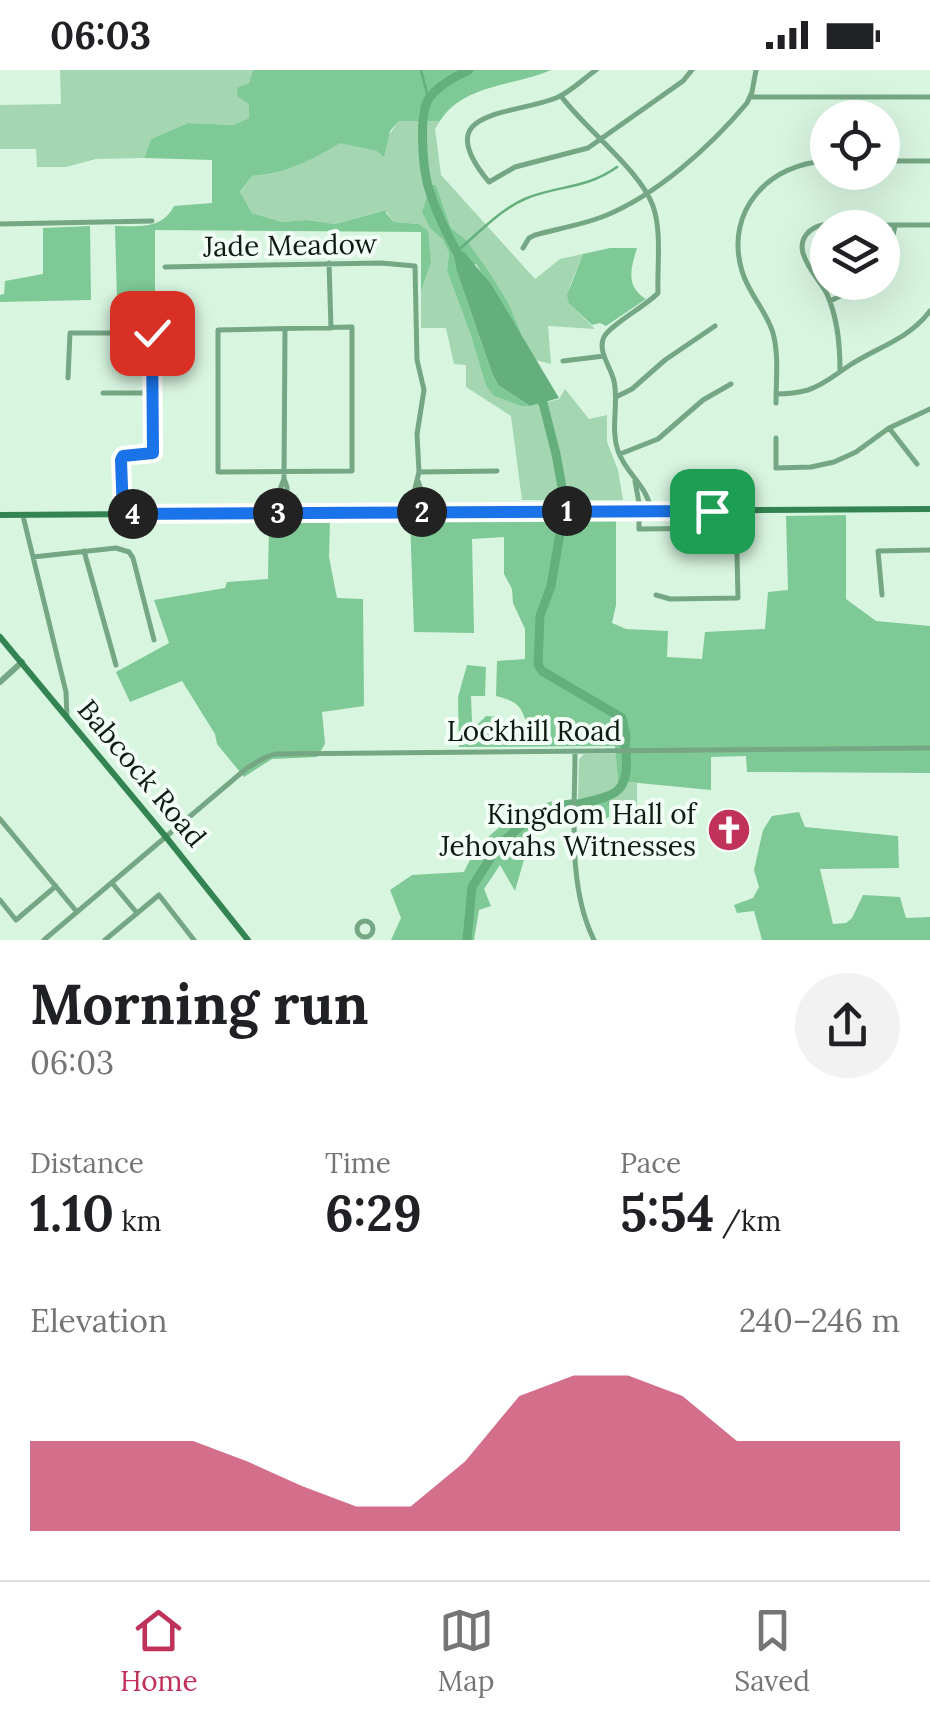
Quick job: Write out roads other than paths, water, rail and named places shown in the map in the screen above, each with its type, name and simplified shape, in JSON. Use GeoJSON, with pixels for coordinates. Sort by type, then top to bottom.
{"type":"FeatureCollection","features":[{"type":"Feature","properties":{"kind":"main road"},"geometry":{"type":"LineString","coordinates":[[0,516],[930,508]]}},
{"type":"Feature","properties":{"kind":"main road","name":"Babcock Road"},"geometry":{"type":"LineString","coordinates":[[0,637],[248,940]]}},
{"type":"Feature","properties":{"kind":"street"},"geometry":{"type":"LineString","coordinates":[[596,70],[561,96],[494,114],[471,128],[467,142],[471,158],[489,182],[515,168],[577,152],[599,140],[683,82],[692,70]]}},
{"type":"Feature","properties":{"kind":"street"},"geometry":{"type":"LineString","coordinates":[[523,248],[535,235],[601,217],[647,194],[686,164],[739,112],[750,97],[756,70]]}},
{"type":"Feature","properties":{"kind":"street"},"geometry":{"type":"LineString","coordinates":[[561,96],[631,173],[654,210],[658,293],[604,336],[602,349],[614,380],[614,430],[620,454],[646,493],[651,511]]}},
{"type":"Feature","properties":{"kind":"street"},"geometry":{"type":"LineString","coordinates":[[750,97],[930,98]]}},
{"type":"Feature","properties":{"kind":"street"},"geometry":{"type":"LineString","coordinates":[[900,161],[930,161]]}},
{"type":"Feature","properties":{"kind":"street"},"geometry":{"type":"LineString","coordinates":[[810,163],[794,166],[770,180],[752,200],[741,224],[741,269],[774,338],[776,399],[810,390],[900,339],[930,311]]}},
{"type":"Feature","properties":{"kind":"street"},"geometry":{"type":"LineString","coordinates":[[0,224],[152,221]]}},
{"type":"Feature","properties":{"kind":"street"},"geometry":{"type":"LineString","coordinates":[[900,225],[930,225]]}},
{"type":"Feature","properties":{"kind":"street"},"geometry":{"type":"LineString","coordinates":[[810,230],[804,240],[803,255],[810,267]]}},
{"type":"Feature","properties":{"kind":"street"},"geometry":{"type":"LineString","coordinates":[[649,260],[657,260]]}},
{"type":"Feature","properties":{"kind":"street","name":"Jade Meadow"},"geometry":{"type":"LineString","coordinates":[[165,267],[391,263],[415,266],[417,360],[424,390],[418,434],[419,472]]}},
{"type":"Feature","properties":{"kind":"street"},"geometry":{"type":"LineString","coordinates":[[329,264],[331,328]]}},
{"type":"Feature","properties":{"kind":"street"},"geometry":{"type":"LineString","coordinates":[[834,300],[830,302],[839,340],[840,371]]}},
{"type":"Feature","properties":{"kind":"street"},"geometry":{"type":"LineString","coordinates":[[616,397],[716,326]]}},
{"type":"Feature","properties":{"kind":"street"},"geometry":{"type":"LineString","coordinates":[[352,327],[352,471],[284,475],[218,472],[218,330],[331,328],[352,327]]}},
{"type":"Feature","properties":{"kind":"street"},"geometry":{"type":"LineString","coordinates":[[283,513],[287,496],[285,328]]}},
{"type":"Feature","properties":{"kind":"street"},"geometry":{"type":"LineString","coordinates":[[68,378],[70,333],[152,333],[153,453],[123,456],[121,460],[123,514]]}},
{"type":"Feature","properties":{"kind":"street"},"geometry":{"type":"LineString","coordinates":[[563,361],[604,356]]}},
{"type":"Feature","properties":{"kind":"street"},"geometry":{"type":"LineString","coordinates":[[620,454],[658,439],[703,400],[731,384]]}},
{"type":"Feature","properties":{"kind":"street"},"geometry":{"type":"LineString","coordinates":[[103,393],[153,393]]}},
{"type":"Feature","properties":{"kind":"street"},"geometry":{"type":"LineString","coordinates":[[776,438],[776,468],[811,468],[856,452],[890,428],[930,409]]}},
{"type":"Feature","properties":{"kind":"street"},"geometry":{"type":"LineString","coordinates":[[890,428],[917,464]]}},
{"type":"Feature","properties":{"kind":"street"},"geometry":{"type":"LineString","coordinates":[[418,512],[414,496],[419,472],[498,471]]}},
{"type":"Feature","properties":{"kind":"street"},"geometry":{"type":"LineString","coordinates":[[283,513],[279,496],[284,475]]}},
{"type":"Feature","properties":{"kind":"street"},"geometry":{"type":"LineString","coordinates":[[698,492],[719,490],[719,478]]}},
{"type":"Feature","properties":{"kind":"street"},"geometry":{"type":"LineString","coordinates":[[418,480],[422,496],[418,512]]}},
{"type":"Feature","properties":{"kind":"street"},"geometry":{"type":"LineString","coordinates":[[635,480],[639,528],[736,528]]}},
{"type":"Feature","properties":{"kind":"street"},"geometry":{"type":"LineString","coordinates":[[712,492],[712,511]]}},
{"type":"Feature","properties":{"kind":"street"},"geometry":{"type":"LineString","coordinates":[[638,496],[646,493]]}},
{"type":"Feature","properties":{"kind":"street"},"geometry":{"type":"LineString","coordinates":[[279,496],[287,496]]}},
{"type":"Feature","properties":{"kind":"street"},"geometry":{"type":"LineString","coordinates":[[414,496],[422,496]]}},
{"type":"Feature","properties":{"kind":"street"},"geometry":{"type":"LineString","coordinates":[[656,595],[670,599],[738,598],[736,511]]}},
{"type":"Feature","properties":{"kind":"street"},"geometry":{"type":"LineString","coordinates":[[23,516],[66,692],[68,718]]}},
{"type":"Feature","properties":{"kind":"street"},"geometry":{"type":"LineString","coordinates":[[34,556],[116,548],[129,552],[154,640]]}},
{"type":"Feature","properties":{"kind":"street"},"geometry":{"type":"LineString","coordinates":[[882,595],[878,551],[930,550]]}},
{"type":"Feature","properties":{"kind":"street"},"geometry":{"type":"LineString","coordinates":[[84,551],[116,665]]}},
{"type":"Feature","properties":{"kind":"street"},"geometry":{"type":"LineString","coordinates":[[0,682],[22,662]]}},
{"type":"Feature","properties":{"kind":"street","name":"Lockhill Road"},"geometry":{"type":"LineString","coordinates":[[44,940],[246,768],[275,754],[930,748]]}},
{"type":"Feature","properties":{"kind":"street"},"geometry":{"type":"LineString","coordinates":[[575,751],[576,881],[581,908],[594,940]]}},
{"type":"Feature","properties":{"kind":"street"},"geometry":{"type":"LineString","coordinates":[[0,820],[79,910]]}},
{"type":"Feature","properties":{"kind":"street"},"geometry":{"type":"LineString","coordinates":[[112,883],[137,913]]}},
{"type":"Feature","properties":{"kind":"street"},"geometry":{"type":"LineString","coordinates":[[0,900],[16,920],[56,886]]}},
{"type":"Feature","properties":{"kind":"street"},"geometry":{"type":"LineString","coordinates":[[105,940],[159,895],[194,940]]}},
{"type":"Feature","properties":{"kind":"waterway"},"geometry":{"type":"LineString","coordinates":[[421,70],[428,98]]}},
{"type":"Feature","properties":{"kind":"waterway"},"geometry":{"type":"LineString","coordinates":[[462,262],[427,182],[423,125],[430,97],[469,70]]}},
{"type":"Feature","properties":{"kind":"waterway"},"geometry":{"type":"LineString","coordinates":[[456,252],[517,203],[584,183],[617,167]]}},
{"type":"Feature","properties":{"kind":"waterway"},"geometry":{"type":"LineString","coordinates":[[537,397],[543,403],[565,504],[551,586],[540,616],[538,664],[542,671],[622,718],[625,747]]}},
{"type":"Feature","properties":{"kind":"waterway"},"geometry":{"type":"LineString","coordinates":[[578,804],[600,799],[622,786],[626,754]]}},
{"type":"Feature","properties":{"kind":"waterway"},"geometry":{"type":"LineString","coordinates":[[467,940],[472,887],[498,846],[523,824],[571,804]]}},
{"type":"Feature","properties":{"kind":"place","name":"Kingdom Hall of Jehovahs Witnesses"},"geometry":{"type":"Point","coordinates":[729,830]}}]}
